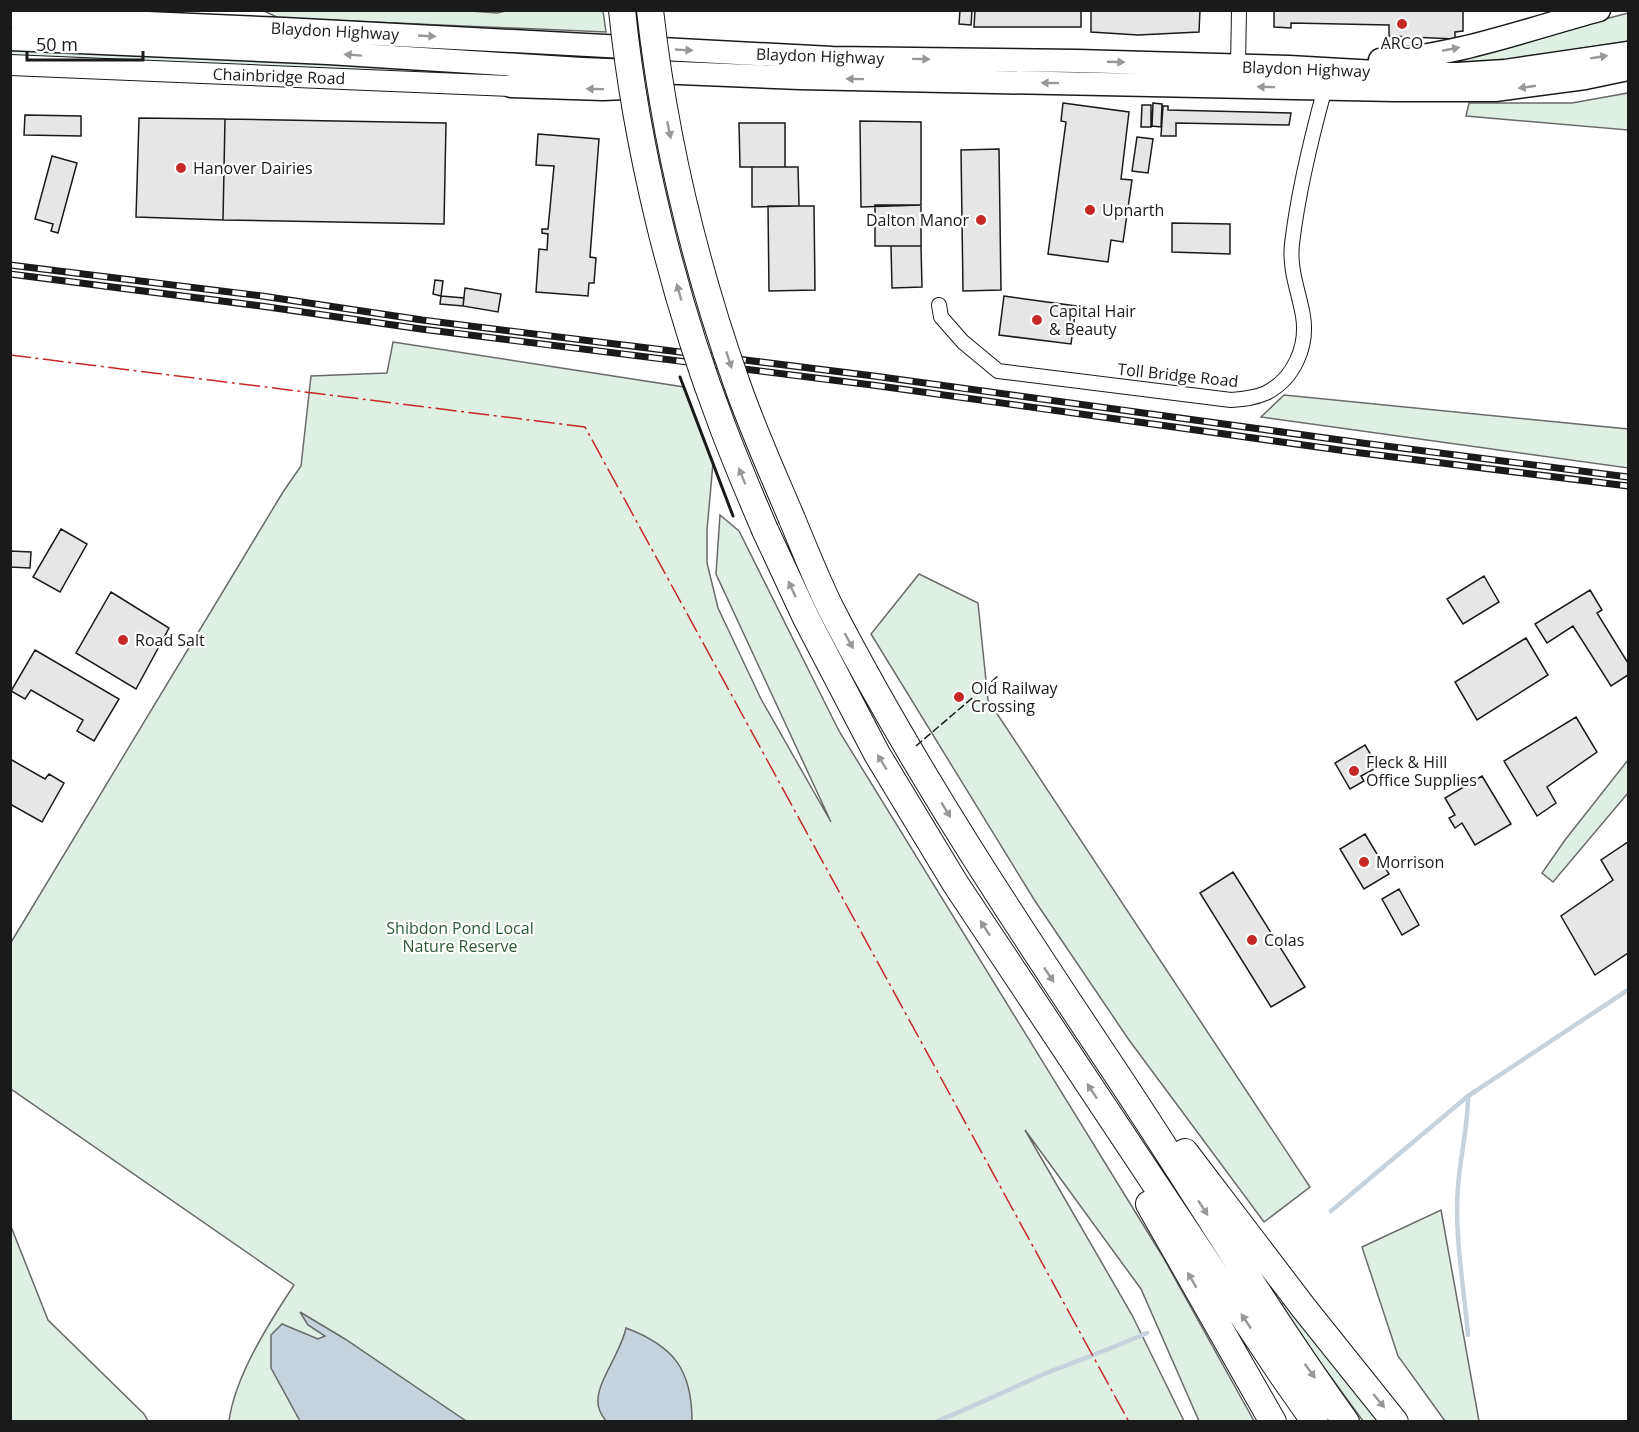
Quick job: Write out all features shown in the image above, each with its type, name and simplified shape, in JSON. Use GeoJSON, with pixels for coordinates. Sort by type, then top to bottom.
{"type":"FeatureCollection","features":[{"type":"Feature","properties":{"kind":"highway"},"geometry":{"type":"LineString","coordinates":[[622,10],[640,131],[662,230],[689,328],[722,424],[765,530],[806,618],[876,754],[955,883],[1315,1422]]}},
{"type":"Feature","properties":{"kind":"highway"},"geometry":{"type":"LineString","coordinates":[[650,10],[665,114],[707,293],[750,419],[830,606],[898,730],[1044,968],[1114,1071],[1299,1356],[1346,1422]]}},
{"type":"Feature","properties":{"kind":"highway"},"geometry":{"type":"LineString","coordinates":[[1114,1071],[1165,1126],[1303,1307],[1395,1422]]}},
{"type":"Feature","properties":{"kind":"highway"},"geometry":{"type":"LineString","coordinates":[[1125,1139],[1141,1191],[1273,1422]]}},
{"type":"Feature","properties":{"kind":"main road"},"geometry":{"type":"LineString","coordinates":[[190,10],[285,28]]}},
{"type":"Feature","properties":{"kind":"main road"},"geometry":{"type":"LineString","coordinates":[[1289,67],[1338,61],[1398,60],[1472,45],[1599,10]]}},
{"type":"Feature","properties":{"kind":"main road","name":"Blaydon Highway"},"geometry":{"type":"LineString","coordinates":[[10,17],[285,28],[832,58],[1077,61],[1289,67],[1394,73],[1479,73],[1532,68],[1629,53]]}},
{"type":"Feature","properties":{"kind":"main road","name":"Blaydon Highway"},"geometry":{"type":"LineString","coordinates":[[10,39],[800,78],[1486,91],[1585,78],[1629,69]]}},
{"type":"Feature","properties":{"kind":"main road","name":"Chainbridge Road"},"geometry":{"type":"LineString","coordinates":[[10,65],[512,86]]}},
{"type":"Feature","properties":{"kind":"main road"},"geometry":{"type":"LineString","coordinates":[[512,86],[603,89],[800,78]]}},
{"type":"Feature","properties":{"kind":"street"},"geometry":{"type":"LineString","coordinates":[[1238,66],[1239,10]]}},
{"type":"Feature","properties":{"kind":"street","name":"Toll Bridge Road"},"geometry":{"type":"LineString","coordinates":[[939,305],[941,317],[963,342],[998,371],[1230,400],[1254,398],[1267,392],[1281,382],[1295,365],[1303,344],[1303,317],[1293,274],[1292,248],[1305,172],[1325,88]]}},
{"type":"Feature","properties":{"kind":"green space"},"geometry":{"type":"Polygon","coordinates":[[[458,10],[497,13],[510,10],[603,11],[606,32],[279,18],[264,11],[458,10]]]}},
{"type":"Feature","properties":{"kind":"green space"},"geometry":{"type":"Polygon","coordinates":[[[1628,13],[1628,41],[1487,63],[1459,65],[1451,60],[1628,13]]]}},
{"type":"Feature","properties":{"kind":"green space"},"geometry":{"type":"Polygon","coordinates":[[[11,49],[311,63],[611,83],[11,57],[11,49]]]}},
{"type":"Feature","properties":{"kind":"green space"},"geometry":{"type":"Polygon","coordinates":[[[1628,93],[1628,130],[1466,116],[1469,103],[1572,103],[1628,93]]]}},
{"type":"Feature","properties":{"kind":"green space","name":"Shibdon Pond Local Nature Reserve"},"geometry":{"type":"Polygon","coordinates":[[[393,342],[684,387],[713,463],[707,530],[707,563],[718,608],[761,699],[831,822],[716,574],[720,515],[739,531],[839,731],[1163,1257],[1254,1421],[1199,1421],[1141,1289],[1025,1130],[1132,1315],[1184,1421],[229,1421],[238,1386],[254,1350],[294,1285],[11,1089],[10,944],[283,492],[301,466],[311,376],[387,373],[393,342]]]}},
{"type":"Feature","properties":{"kind":"green space"},"geometry":{"type":"Polygon","coordinates":[[[1284,395],[1628,429],[1628,468],[1261,417],[1284,395]]]}},
{"type":"Feature","properties":{"kind":"green space"},"geometry":{"type":"Polygon","coordinates":[[[919,574],[978,603],[988,700],[1310,1187],[1264,1222],[1129,1040],[1035,901],[871,634],[919,574]]]}},
{"type":"Feature","properties":{"kind":"green space"},"geometry":{"type":"Polygon","coordinates":[[[1628,760],[1628,793],[1553,882],[1542,873],[1628,760]]]}},
{"type":"Feature","properties":{"kind":"green space"},"geometry":{"type":"Polygon","coordinates":[[[1441,1210],[1479,1421],[1445,1421],[1398,1356],[1362,1247],[1441,1210]]]}},
{"type":"Feature","properties":{"kind":"green space"},"geometry":{"type":"Polygon","coordinates":[[[10,1224],[48,1320],[144,1414],[148,1421],[11,1421],[10,1224]]]}},
{"type":"Feature","properties":{"kind":"green space"},"geometry":{"type":"Polygon","coordinates":[[[1285,1302],[1380,1421],[1363,1421],[1279,1306],[1285,1302]]]}},
{"type":"Feature","properties":{"kind":"shaded area"},"geometry":{"type":"Polygon","coordinates":[[[300,1312],[345,1339],[466,1421],[300,1421],[271,1368],[271,1335],[282,1324],[318,1339],[325,1336],[308,1325],[300,1312]]]}},
{"type":"Feature","properties":{"kind":"shaded area"},"geometry":{"type":"Polygon","coordinates":[[[626,1328],[657,1343],[677,1362],[688,1387],[692,1421],[606,1421],[604,1419],[598,1405],[599,1391],[626,1328]]]}},
{"type":"Feature","properties":{"kind":"building"},"geometry":{"type":"Polygon","coordinates":[[[960,10],[972,10],[971,25],[959,24],[960,10]]]}},
{"type":"Feature","properties":{"kind":"building"},"geometry":{"type":"Polygon","coordinates":[[[975,10],[1081,10],[1081,27],[974,27],[975,10]]]}},
{"type":"Feature","properties":{"kind":"building"},"geometry":{"type":"Polygon","coordinates":[[[1091,10],[1200,10],[1199,32],[1138,35],[1091,32],[1091,10]]]}},
{"type":"Feature","properties":{"kind":"building","name":"ARCO"},"geometry":{"type":"Polygon","coordinates":[[[1274,10],[1463,10],[1463,31],[1455,32],[1455,39],[1389,36],[1389,25],[1291,23],[1291,28],[1274,27],[1274,10]]]}},
{"type":"Feature","properties":{"kind":"building","name":"Upnarth"},"geometry":{"type":"Polygon","coordinates":[[[1063,103],[1129,112],[1121,179],[1132,180],[1123,242],[1111,240],[1108,262],[1048,254],[1066,122],[1061,121],[1063,103]]]}},
{"type":"Feature","properties":{"kind":"building"},"geometry":{"type":"Polygon","coordinates":[[[1153,103],[1162,104],[1161,127],[1152,126],[1153,103]]]}},
{"type":"Feature","properties":{"kind":"building"},"geometry":{"type":"Polygon","coordinates":[[[1142,105],[1151,105],[1151,127],[1141,127],[1142,105]]]}},
{"type":"Feature","properties":{"kind":"building"},"geometry":{"type":"Polygon","coordinates":[[[1163,106],[1168,106],[1168,110],[1291,113],[1289,125],[1176,123],[1176,136],[1161,136],[1163,106]]]}},
{"type":"Feature","properties":{"kind":"building"},"geometry":{"type":"Polygon","coordinates":[[[25,115],[81,116],[81,136],[24,135],[25,115]]]}},
{"type":"Feature","properties":{"kind":"building","name":"Hanover Dairies"},"geometry":{"type":"Polygon","coordinates":[[[139,118],[225,119],[223,220],[136,217],[139,118]]]}},
{"type":"Feature","properties":{"kind":"building"},"geometry":{"type":"Polygon","coordinates":[[[225,119],[446,123],[444,224],[223,220],[225,119]]]}},
{"type":"Feature","properties":{"kind":"building"},"geometry":{"type":"Polygon","coordinates":[[[860,121],[921,122],[921,205],[861,207],[860,121]]]}},
{"type":"Feature","properties":{"kind":"building"},"geometry":{"type":"Polygon","coordinates":[[[739,123],[785,123],[785,167],[740,167],[739,123]]]}},
{"type":"Feature","properties":{"kind":"building"},"geometry":{"type":"Polygon","coordinates":[[[538,134],[599,139],[590,257],[596,258],[594,283],[589,283],[588,296],[536,292],[539,249],[547,250],[548,234],[542,233],[542,229],[548,229],[554,166],[536,165],[538,134]]]}},
{"type":"Feature","properties":{"kind":"building"},"geometry":{"type":"Polygon","coordinates":[[[1137,137],[1153,139],[1148,173],[1132,171],[1137,137]]]}},
{"type":"Feature","properties":{"kind":"building","name":"Dalton Manor"},"geometry":{"type":"Polygon","coordinates":[[[999,149],[1001,290],[963,291],[961,150],[999,149]]]}},
{"type":"Feature","properties":{"kind":"building"},"geometry":{"type":"Polygon","coordinates":[[[52,156],[77,163],[58,233],[51,231],[53,224],[35,219],[52,156]]]}},
{"type":"Feature","properties":{"kind":"building"},"geometry":{"type":"Polygon","coordinates":[[[752,167],[798,167],[799,206],[752,207],[752,167]]]}},
{"type":"Feature","properties":{"kind":"building"},"geometry":{"type":"Polygon","coordinates":[[[875,205],[921,205],[921,246],[875,246],[875,205]]]}},
{"type":"Feature","properties":{"kind":"building"},"geometry":{"type":"Polygon","coordinates":[[[768,206],[814,206],[815,290],[769,291],[768,206]]]}},
{"type":"Feature","properties":{"kind":"building"},"geometry":{"type":"Polygon","coordinates":[[[1172,223],[1230,224],[1230,254],[1172,252],[1172,223]]]}},
{"type":"Feature","properties":{"kind":"building"},"geometry":{"type":"Polygon","coordinates":[[[891,246],[921,246],[922,287],[892,288],[891,246]]]}},
{"type":"Feature","properties":{"kind":"building"},"geometry":{"type":"Polygon","coordinates":[[[435,280],[443,281],[441,296],[433,294],[435,280]]]}},
{"type":"Feature","properties":{"kind":"building"},"geometry":{"type":"Polygon","coordinates":[[[465,288],[501,294],[498,312],[463,306],[465,288]]]}},
{"type":"Feature","properties":{"kind":"building"},"geometry":{"type":"Polygon","coordinates":[[[441,296],[464,298],[463,306],[440,304],[441,296]]]}},
{"type":"Feature","properties":{"kind":"building","name":"Capital Hair & Beauty"},"geometry":{"type":"Polygon","coordinates":[[[1004,296],[1076,306],[1071,344],[999,335],[1004,296]]]}},
{"type":"Feature","properties":{"kind":"building"},"geometry":{"type":"Polygon","coordinates":[[[61,529],[87,544],[60,592],[33,577],[61,529]]]}},
{"type":"Feature","properties":{"kind":"building"},"geometry":{"type":"Polygon","coordinates":[[[10,551],[31,552],[30,568],[10,567],[10,551]]]}},
{"type":"Feature","properties":{"kind":"building"},"geometry":{"type":"Polygon","coordinates":[[[1484,576],[1499,602],[1463,624],[1447,599],[1484,576]]]}},
{"type":"Feature","properties":{"kind":"building"},"geometry":{"type":"Polygon","coordinates":[[[1590,590],[1602,610],[1597,613],[1628,663],[1628,675],[1611,686],[1573,626],[1547,643],[1535,624],[1590,590]]]}},
{"type":"Feature","properties":{"kind":"building","name":"Road Salt"},"geometry":{"type":"Polygon","coordinates":[[[111,592],[169,628],[136,689],[76,653],[111,592]]]}},
{"type":"Feature","properties":{"kind":"building"},"geometry":{"type":"Polygon","coordinates":[[[1526,638],[1548,675],[1477,720],[1455,682],[1526,638]]]}},
{"type":"Feature","properties":{"kind":"building"},"geometry":{"type":"Polygon","coordinates":[[[35,650],[119,699],[94,741],[77,731],[83,720],[31,690],[25,699],[11,691],[35,650]]]}},
{"type":"Feature","properties":{"kind":"building"},"geometry":{"type":"Polygon","coordinates":[[[1576,717],[1597,752],[1547,787],[1556,803],[1537,816],[1504,761],[1576,717]]]}},
{"type":"Feature","properties":{"kind":"building","name":"Fleck & Hill Office Supplies"},"geometry":{"type":"Polygon","coordinates":[[[1365,745],[1378,767],[1361,776],[1364,781],[1350,789],[1335,763],[1365,745]]]}},
{"type":"Feature","properties":{"kind":"building"},"geometry":{"type":"Polygon","coordinates":[[[10,759],[45,779],[49,774],[64,783],[42,822],[10,804],[10,759]]]}},
{"type":"Feature","properties":{"kind":"building"},"geometry":{"type":"Polygon","coordinates":[[[1482,776],[1511,824],[1475,845],[1462,823],[1455,828],[1449,818],[1455,815],[1445,798],[1482,776]]]}},
{"type":"Feature","properties":{"kind":"building","name":"Morrison"},"geometry":{"type":"Polygon","coordinates":[[[1365,834],[1389,874],[1364,889],[1340,849],[1365,834]]]}},
{"type":"Feature","properties":{"kind":"building"},"geometry":{"type":"Polygon","coordinates":[[[1628,842],[1628,953],[1595,975],[1561,916],[1613,880],[1601,860],[1628,842]]]}},
{"type":"Feature","properties":{"kind":"building","name":"Colas"},"geometry":{"type":"Polygon","coordinates":[[[1233,872],[1305,987],[1271,1007],[1200,893],[1233,872]]]}},
{"type":"Feature","properties":{"kind":"building"},"geometry":{"type":"Polygon","coordinates":[[[1399,889],[1419,925],[1402,935],[1382,899],[1399,889]]]}},
{"type":"Feature","properties":{"kind":"waterway"},"geometry":{"type":"LineString","coordinates":[[1331,1211],[1468,1096],[1628,990]]}},
{"type":"Feature","properties":{"kind":"waterway"},"geometry":{"type":"LineString","coordinates":[[1468,1096],[1457,1205],[1458,1242],[1468,1335]]}},
{"type":"Feature","properties":{"kind":"waterway"},"geometry":{"type":"LineString","coordinates":[[935,1422],[1044,1374],[1147,1333]]}},
{"type":"Feature","properties":{"kind":"railway"},"geometry":{"type":"LineString","coordinates":[[10,265],[262,296],[422,320],[874,376],[1628,477]]}},
{"type":"Feature","properties":{"kind":"railway"},"geometry":{"type":"LineString","coordinates":[[10,274],[421,329],[872,385],[1361,453],[1628,486]]}},
{"type":"Feature","properties":{"kind":"fence"},"geometry":{"type":"LineString","coordinates":[[916,746],[998,676]]}},
{"type":"Feature","properties":{"kind":"wall"},"geometry":{"type":"LineString","coordinates":[[680,377],[733,516]]}},
{"type":"Feature","properties":{"kind":"power"},"geometry":{"type":"LineString","coordinates":[[10,355],[585,427],[1129,1422]]}},
{"type":"Feature","properties":{"kind":"place","name":"ARCO"},"geometry":{"type":"Point","coordinates":[1402,24]}},
{"type":"Feature","properties":{"kind":"place","name":"Hanover Dairies"},"geometry":{"type":"Point","coordinates":[181,168]}},
{"type":"Feature","properties":{"kind":"place","name":"Upnarth"},"geometry":{"type":"Point","coordinates":[1090,210]}},
{"type":"Feature","properties":{"kind":"place","name":"Dalton Manor"},"geometry":{"type":"Point","coordinates":[981,220]}},
{"type":"Feature","properties":{"kind":"place","name":"Capital Hair & Beauty"},"geometry":{"type":"Point","coordinates":[1037,320]}},
{"type":"Feature","properties":{"kind":"place","name":"Road Salt"},"geometry":{"type":"Point","coordinates":[123,640]}},
{"type":"Feature","properties":{"kind":"place","name":"Old Railway Crossing"},"geometry":{"type":"Point","coordinates":[959,697]}},
{"type":"Feature","properties":{"kind":"place","name":"Fleck & Hill Office Supplies"},"geometry":{"type":"Point","coordinates":[1354,771]}},
{"type":"Feature","properties":{"kind":"place","name":"Morrison"},"geometry":{"type":"Point","coordinates":[1364,862]}},
{"type":"Feature","properties":{"kind":"place","name":"Colas"},"geometry":{"type":"Point","coordinates":[1252,940]}}]}
